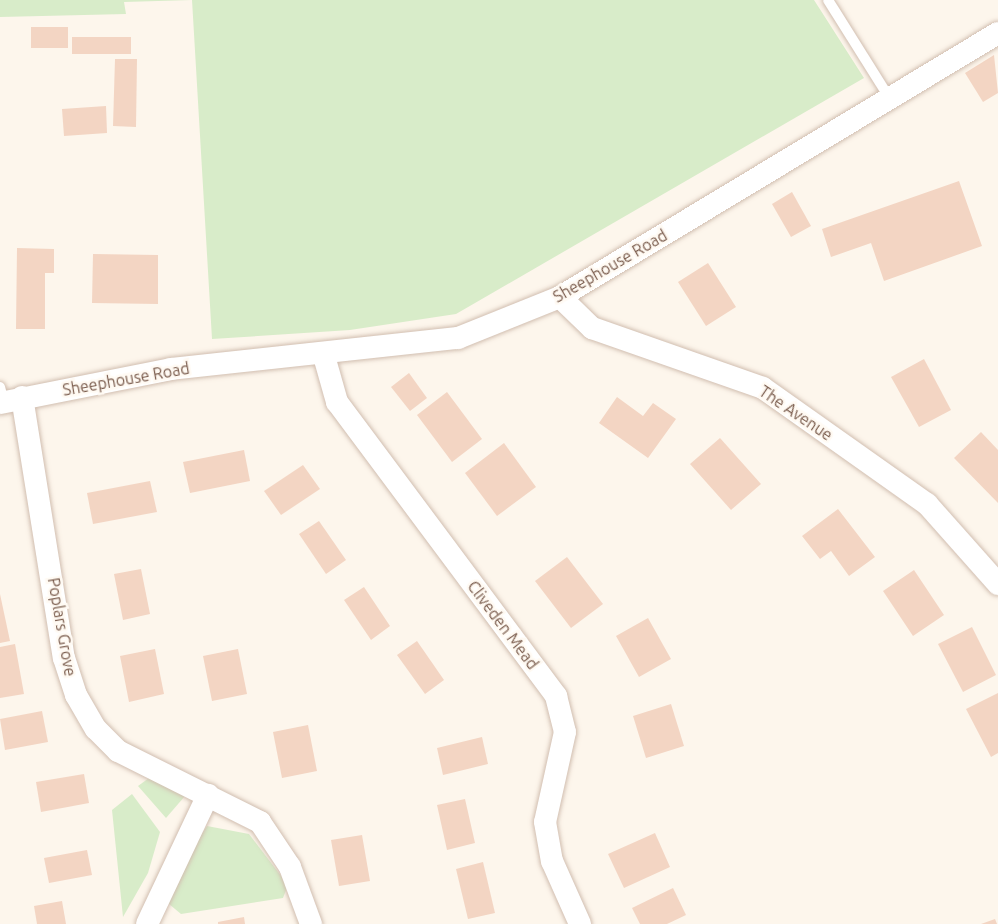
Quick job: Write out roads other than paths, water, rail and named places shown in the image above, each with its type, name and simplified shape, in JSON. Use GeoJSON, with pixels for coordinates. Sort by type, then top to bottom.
{"type":"FeatureCollection","features":[{"type":"Feature","properties":{"kind":"street","name":"Sheephouse Road"},"geometry":{"type":"LineString","coordinates":[[6,397],[171,369],[324,356],[458,338],[560,297],[998,33]]}},
{"type":"Feature","properties":{"kind":"street","name":"The Avenue"},"geometry":{"type":"LineString","coordinates":[[560,297],[592,328],[763,388],[927,504],[998,584]]}},
{"type":"Feature","properties":{"kind":"street","name":"Cliveden Mead"},"geometry":{"type":"LineString","coordinates":[[324,356],[337,402],[556,696],[565,732],[545,822],[552,861],[580,924]]}},
{"type":"Feature","properties":{"kind":"street","name":"Poplars Grove"},"geometry":{"type":"LineString","coordinates":[[6,397],[64,658],[76,695],[96,729],[118,751],[260,822],[290,867],[311,924]]}},
{"type":"Feature","properties":{"kind":"street"},"geometry":{"type":"LineString","coordinates":[[147,924],[208,795]]}},
{"type":"Feature","properties":{"kind":"lane"},"geometry":{"type":"LineString","coordinates":[[828,0],[890,100]]}}]}
